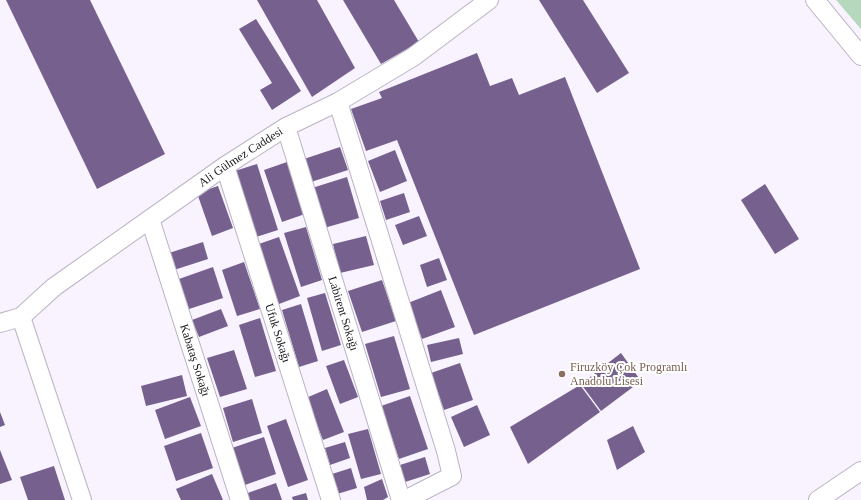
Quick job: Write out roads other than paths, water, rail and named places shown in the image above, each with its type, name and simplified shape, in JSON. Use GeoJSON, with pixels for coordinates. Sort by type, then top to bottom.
{"type":"FeatureCollection","features":[{"type":"Feature","properties":{"kind":"street","name":"Ali Gülmez Caddesi"},"geometry":{"type":"LineString","coordinates":[[0,322],[21,317],[54,287],[225,166],[286,127],[338,102],[412,57],[489,0]]}},
{"type":"Feature","properties":{"kind":"street"},"geometry":{"type":"LineString","coordinates":[[815,0],[861,56]]}},
{"type":"Feature","properties":{"kind":"street"},"geometry":{"type":"LineString","coordinates":[[338,102],[452,476],[405,500]]}},
{"type":"Feature","properties":{"kind":"street","name":"Labirent Sokağı"},"geometry":{"type":"LineString","coordinates":[[286,127],[401,500]]}},
{"type":"Feature","properties":{"kind":"street","name":"Ufuk Sokağı"},"geometry":{"type":"LineString","coordinates":[[225,166],[331,500]]}},
{"type":"Feature","properties":{"kind":"street","name":"Kabataş Sokağı"},"geometry":{"type":"LineString","coordinates":[[150,220],[240,500]]}},
{"type":"Feature","properties":{"kind":"street"},"geometry":{"type":"LineString","coordinates":[[21,317],[82,500]]}},
{"type":"Feature","properties":{"kind":"street"},"geometry":{"type":"LineString","coordinates":[[818,500],[861,471]]}},
{"type":"Feature","properties":{"kind":"place","name":"Firuzköy Çok Programlı Anadolu Lisesi"},"geometry":{"type":"Point","coordinates":[562,374]}}]}
